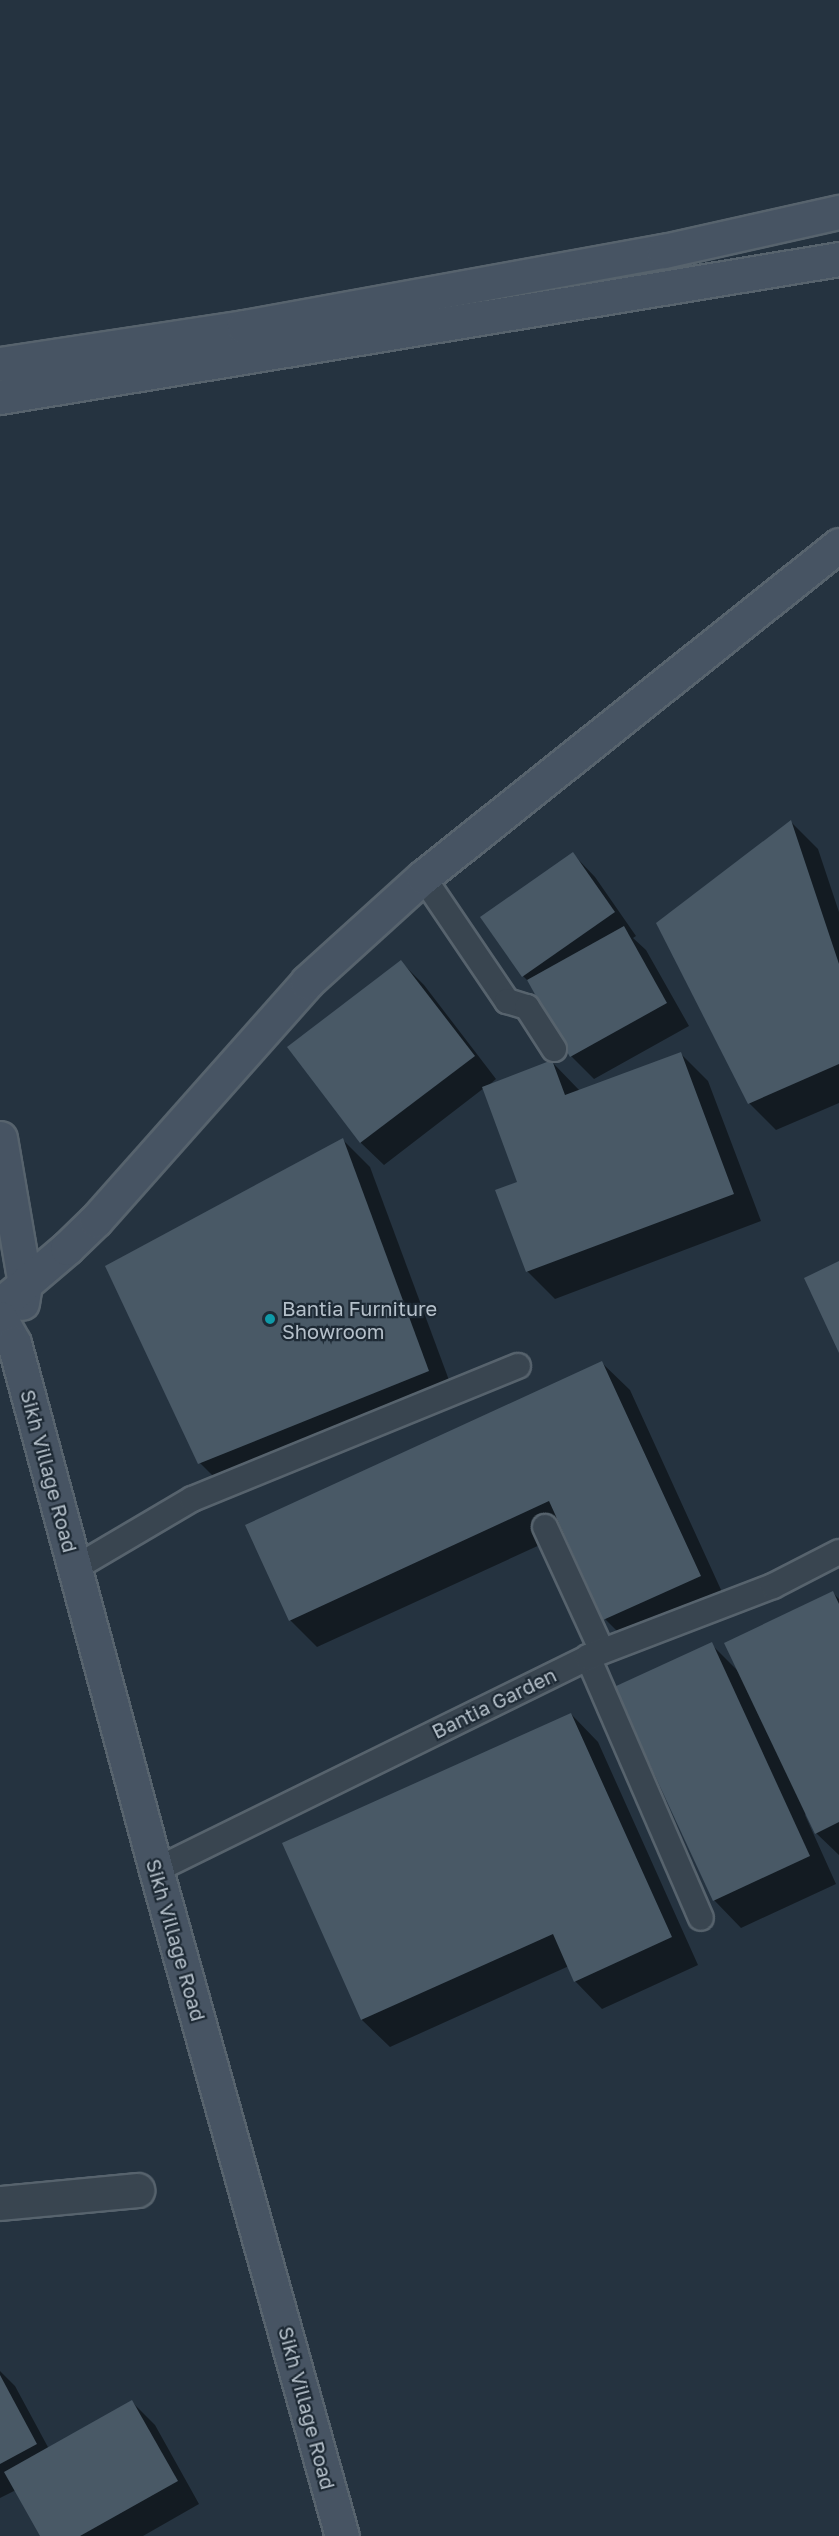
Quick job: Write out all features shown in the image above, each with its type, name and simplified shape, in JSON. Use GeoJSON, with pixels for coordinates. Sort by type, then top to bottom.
{"type":"FeatureCollection","features":[{"type":"Feature","properties":{"kind":"main road"},"geometry":{"type":"LineString","coordinates":[[0,364],[255,325],[664,251],[839,212]]}},
{"type":"Feature","properties":{"kind":"main road"},"geometry":{"type":"LineString","coordinates":[[0,397],[839,259]]}},
{"type":"Feature","properties":{"kind":"main road"},"geometry":{"type":"LineString","coordinates":[[0,1305],[96,1220],[307,982],[423,877],[839,545]]}},
{"type":"Feature","properties":{"kind":"main road","name":"Sikh Village Road"},"geometry":{"type":"LineString","coordinates":[[0,1138],[25,1284],[7,1330],[75,1568],[156,1870],[342,2536]]}},
{"type":"Feature","properties":{"kind":"street"},"geometry":{"type":"LineString","coordinates":[[0,2203],[137,2190]]}},
{"type":"Feature","properties":{"kind":"lane"},"geometry":{"type":"LineString","coordinates":[[423,877],[507,1001],[527,1007],[554,1049]]}},
{"type":"Feature","properties":{"kind":"lane"},"geometry":{"type":"LineString","coordinates":[[75,1568],[192,1499],[518,1366]]}},
{"type":"Feature","properties":{"kind":"lane"},"geometry":{"type":"LineString","coordinates":[[545,1527],[701,1918]]}},
{"type":"Feature","properties":{"kind":"lane","name":"Bantia Garden"},"geometry":{"type":"LineString","coordinates":[[156,1870],[595,1654],[773,1586],[839,1552]]}},
{"type":"Feature","properties":{"kind":"building"},"geometry":{"type":"Polygon","coordinates":[[[791,820],[839,964],[839,1064],[748,1104],[656,923],[791,820]]]}},
{"type":"Feature","properties":{"kind":"building"},"geometry":{"type":"Polygon","coordinates":[[[573,852],[615,912],[522,977],[480,917],[573,852]]]}},
{"type":"Feature","properties":{"kind":"building"},"geometry":{"type":"Polygon","coordinates":[[[624,926],[667,1003],[570,1057],[527,980],[624,926]]]}},
{"type":"Feature","properties":{"kind":"building"},"geometry":{"type":"Polygon","coordinates":[[[401,960],[475,1056],[360,1143],[287,1047],[401,960]]]}},
{"type":"Feature","properties":{"kind":"building"},"geometry":{"type":"Polygon","coordinates":[[[681,1052],[734,1194],[526,1272],[495,1190],[517,1182],[482,1087],[552,1060],[565,1095],[681,1052]]]}},
{"type":"Feature","properties":{"kind":"building","name":"Bantia Furniture Showroom"},"geometry":{"type":"Polygon","coordinates":[[[343,1138],[429,1371],[198,1464],[105,1266],[343,1138]]]}},
{"type":"Feature","properties":{"kind":"building"},"geometry":{"type":"Polygon","coordinates":[[[839,1261],[839,1353],[804,1278],[839,1261]]]}},
{"type":"Feature","properties":{"kind":"building"},"geometry":{"type":"Polygon","coordinates":[[[602,1361],[701,1576],[603,1620],[549,1501],[289,1621],[245,1525],[602,1361]]]}},
{"type":"Feature","properties":{"kind":"building"},"geometry":{"type":"Polygon","coordinates":[[[833,1591],[839,1604],[839,1822],[815,1834],[724,1643],[833,1591]]]}},
{"type":"Feature","properties":{"kind":"building"},"geometry":{"type":"Polygon","coordinates":[[[712,1642],[810,1856],[713,1901],[614,1687],[712,1642]]]}},
{"type":"Feature","properties":{"kind":"building"},"geometry":{"type":"Polygon","coordinates":[[[571,1713],[672,1937],[574,1982],[553,1934],[361,2020],[282,1843],[571,1713]]]}},
{"type":"Feature","properties":{"kind":"building"},"geometry":{"type":"Polygon","coordinates":[[[0,2375],[37,2444],[0,2464],[0,2375]]]}},
{"type":"Feature","properties":{"kind":"building"},"geometry":{"type":"Polygon","coordinates":[[[132,2400],[178,2481],[80,2536],[40,2536],[4,2472],[132,2400]]]}},
{"type":"Feature","properties":{"kind":"place","name":"Bantia Furniture Showroom"},"geometry":{"type":"Point","coordinates":[270,1319]}}]}
